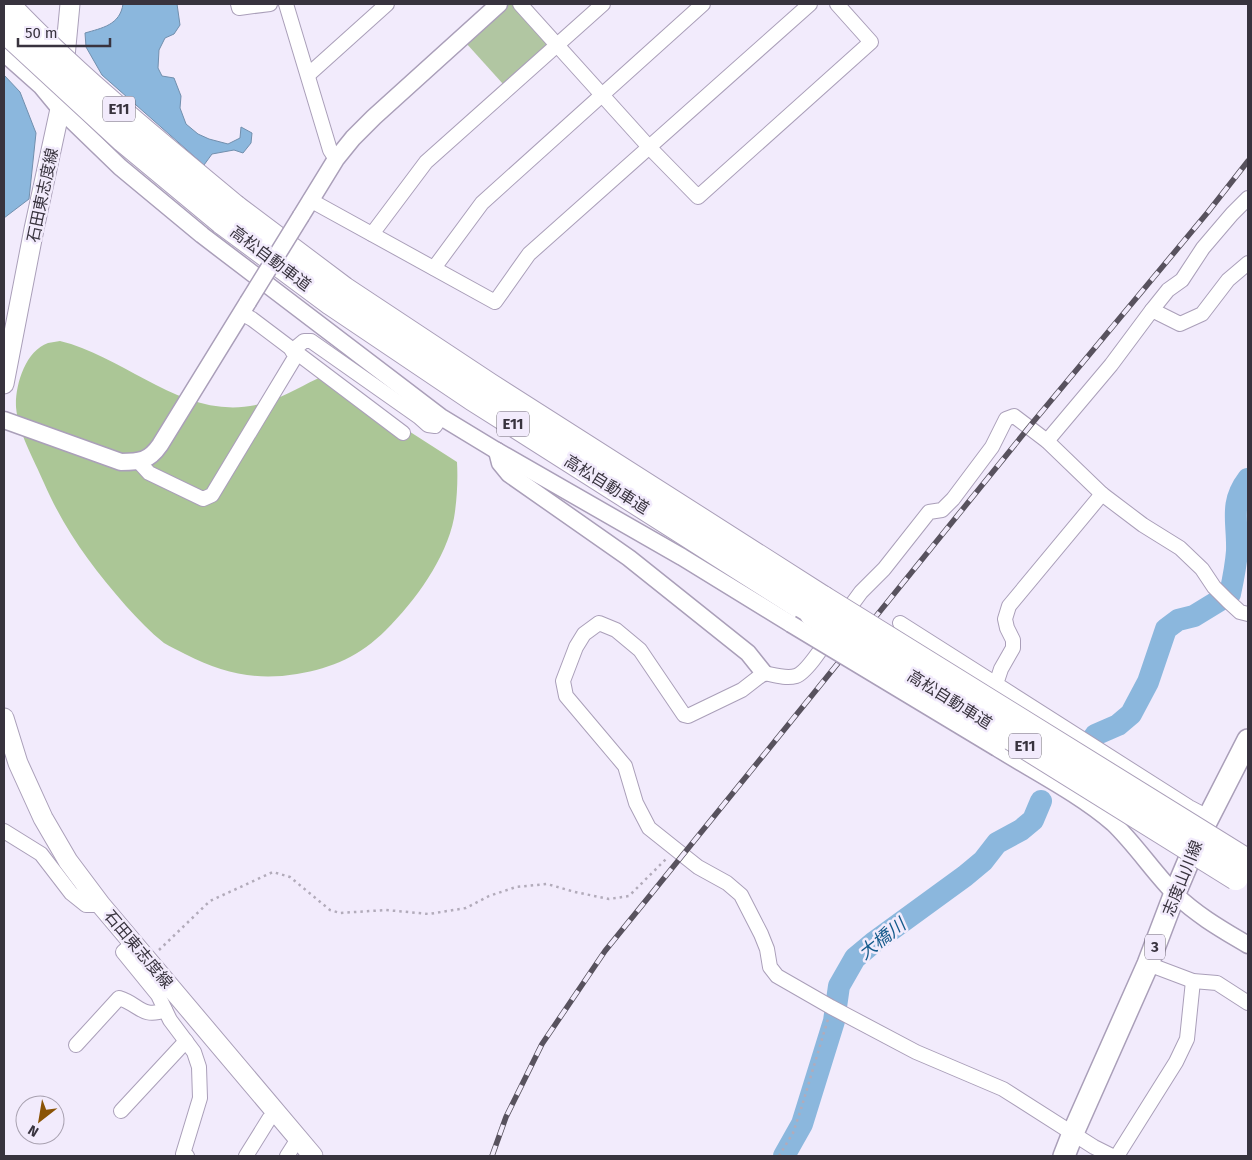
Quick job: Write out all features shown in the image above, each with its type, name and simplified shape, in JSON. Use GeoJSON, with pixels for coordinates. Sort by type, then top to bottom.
{"type":"FeatureCollection","features":[{"type":"Feature","properties":{"kind":"highway","name":"高松自動車道"},"geometry":{"type":"LineString","coordinates":[[7,4],[30,28],[137,125],[229,214]]}},
{"type":"Feature","properties":{"kind":"highway","name":"高松自動車道"},"geometry":{"type":"LineString","coordinates":[[4,30],[122,139],[229,214],[489,385],[818,606],[1245,872]]}},
{"type":"Feature","properties":{"kind":"main road","name":"石田東志度線"},"geometry":{"type":"LineString","coordinates":[[4,384],[34,229],[60,109],[70,4]]}},
{"type":"Feature","properties":{"kind":"main road","name":"石田東志度線"},"geometry":{"type":"LineString","coordinates":[[4,718],[18,763],[43,818],[68,861],[101,905],[313,1156]]}},
{"type":"Feature","properties":{"kind":"main road","name":"志度山川線"},"geometry":{"type":"LineString","coordinates":[[1064,1156],[1148,964],[1208,817],[1248,740]]}},
{"type":"Feature","properties":{"kind":"street"},"geometry":{"type":"LineString","coordinates":[[238,4],[239,8],[270,4]]}},
{"type":"Feature","properties":{"kind":"street"},"geometry":{"type":"LineString","coordinates":[[286,4],[330,150],[336,159]]}},
{"type":"Feature","properties":{"kind":"street"},"geometry":{"type":"LineString","coordinates":[[308,75],[387,4]]}},
{"type":"Feature","properties":{"kind":"street"},"geometry":{"type":"LineString","coordinates":[[4,420],[121,462],[139,462],[154,454],[336,159],[374,117],[499,4]]}},
{"type":"Feature","properties":{"kind":"street"},"geometry":{"type":"LineString","coordinates":[[520,4],[648,147],[698,197],[871,42],[837,4]]}},
{"type":"Feature","properties":{"kind":"street"},"geometry":{"type":"LineString","coordinates":[[372,234],[426,162],[603,4]]}},
{"type":"Feature","properties":{"kind":"street"},"geometry":{"type":"LineString","coordinates":[[434,268],[482,203],[702,4]]}},
{"type":"Feature","properties":{"kind":"street"},"geometry":{"type":"LineString","coordinates":[[310,200],[495,302],[529,254],[810,4]]}},
{"type":"Feature","properties":{"kind":"street"},"geometry":{"type":"LineString","coordinates":[[4,53],[41,86],[60,109],[120,167],[202,235],[441,417],[602,510],[1084,802],[1113,823],[1175,894],[1203,918],[1248,945]]}},
{"type":"Feature","properties":{"kind":"street"},"geometry":{"type":"LineString","coordinates":[[1047,441],[1111,365],[1168,290],[1182,280],[1203,248],[1248,198]]}},
{"type":"Feature","properties":{"kind":"street"},"geometry":{"type":"LineString","coordinates":[[1152,310],[1180,324],[1202,314],[1228,280],[1248,263]]}},
{"type":"Feature","properties":{"kind":"street"},"geometry":{"type":"LineString","coordinates":[[244,308],[252,319],[403,433]]}},
{"type":"Feature","properties":{"kind":"street"},"geometry":{"type":"LineString","coordinates":[[139,462],[149,473],[203,499],[212,496],[295,352],[304,341],[311,341],[428,425],[435,426],[441,417]]}},
{"type":"Feature","properties":{"kind":"street"},"geometry":{"type":"LineString","coordinates":[[497,451],[500,463],[509,474],[629,558],[748,654],[764,673],[788,677],[798,676],[815,658],[861,592],[884,569],[929,512],[942,510],[953,499],[992,447],[1006,419],[1014,416],[1047,441],[1102,494],[1143,525],[1180,548],[1202,569],[1214,587],[1228,601],[1240,612],[1248,614]]}},
{"type":"Feature","properties":{"kind":"street"},"geometry":{"type":"LineString","coordinates":[[996,684],[1001,669],[1013,648],[1013,640],[1007,628],[1005,618],[1009,606],[1102,494]]}},
{"type":"Feature","properties":{"kind":"street"},"geometry":{"type":"LineString","coordinates":[[764,673],[742,690],[688,716],[684,715],[640,650],[616,630],[599,623],[584,634],[576,647],[563,681],[566,696],[625,766],[636,803],[649,828],[698,867],[727,882],[741,895],[761,934],[767,950],[770,967],[777,976],[916,1052],[1003,1089],[1112,1156]]}},
{"type":"Feature","properties":{"kind":"street"},"geometry":{"type":"LineString","coordinates":[[900,623],[1189,807],[1208,817]]}},
{"type":"Feature","properties":{"kind":"street"},"geometry":{"type":"LineString","coordinates":[[4,831],[41,854],[71,893],[86,905],[101,905]]}},
{"type":"Feature","properties":{"kind":"street"},"geometry":{"type":"LineString","coordinates":[[133,943],[123,952],[158,995],[170,1020],[194,1052],[198,1067],[200,1098],[183,1154],[187,1156]]}},
{"type":"Feature","properties":{"kind":"street"},"geometry":{"type":"LineString","coordinates":[[1148,964],[1193,981],[1217,983],[1248,1004]]}},
{"type":"Feature","properties":{"kind":"street"},"geometry":{"type":"LineString","coordinates":[[1116,1156],[1176,1062],[1187,1039],[1193,981]]}},
{"type":"Feature","properties":{"kind":"street"},"geometry":{"type":"LineString","coordinates":[[76,1045],[119,998],[128,1001],[146,1013],[154,1014],[165,1010]]}},
{"type":"Feature","properties":{"kind":"street"},"geometry":{"type":"LineString","coordinates":[[121,1111],[186,1041]]}},
{"type":"Feature","properties":{"kind":"street"},"geometry":{"type":"LineString","coordinates":[[246,1156],[269,1119],[276,1112]]}},
{"type":"Feature","properties":{"kind":"street"},"geometry":{"type":"LineString","coordinates":[[287,1156],[299,1140]]}},
{"type":"Feature","properties":{"kind":"path"},"geometry":{"type":"LineString","coordinates":[[148,961],[210,901],[273,872],[290,877],[330,910],[340,913],[386,910],[429,914],[466,908],[489,896],[516,887],[547,884],[609,899],[630,896],[676,849]]}},
{"type":"Feature","properties":{"kind":"path"},"geometry":{"type":"LineString","coordinates":[[779,1156],[793,1133],[832,1007]]}},
{"type":"Feature","properties":{"kind":"green space"},"geometry":{"type":"Polygon","coordinates":[[[506,4],[513,4],[548,44],[503,84],[466,43],[506,4]]]}},
{"type":"Feature","properties":{"kind":"green space"},"geometry":{"type":"Polygon","coordinates":[[[60,341],[111,361],[160,387],[186,398],[212,405],[239,407],[267,402],[323,376],[457,462],[454,518],[437,564],[408,606],[386,630],[356,654],[322,668],[282,676],[240,674],[199,661],[164,643],[126,606],[80,548],[52,500],[23,436],[17,417],[16,399],[23,370],[33,353],[40,347],[48,343],[60,341]]]}},
{"type":"Feature","properties":{"kind":"water"},"geometry":{"type":"Polygon","coordinates":[[[123,4],[177,4],[180,25],[174,34],[165,38],[159,50],[158,68],[162,76],[174,78],[181,96],[180,108],[186,124],[198,134],[228,144],[240,138],[241,127],[252,133],[251,143],[243,153],[234,150],[212,154],[204,165],[102,75],[86,47],[85,33],[104,27],[114,21],[118,17],[123,4]]]}},
{"type":"Feature","properties":{"kind":"water"},"geometry":{"type":"Polygon","coordinates":[[[4,75],[20,92],[36,133],[29,199],[4,218],[4,75]]]}},
{"type":"Feature","properties":{"kind":"waterway","name":"大橋川"},"geometry":{"type":"LineString","coordinates":[[1095,735],[1118,725],[1131,714],[1148,682],[1166,629],[1178,620],[1194,616],[1230,594],[1237,551],[1236,505],[1242,488],[1248,479]]}},
{"type":"Feature","properties":{"kind":"waterway","name":"大橋川"},"geometry":{"type":"LineString","coordinates":[[784,1156],[802,1124],[834,1021],[839,986],[855,958],[965,876],[983,861],[997,843],[1021,830],[1033,820],[1041,801]]}},
{"type":"Feature","properties":{"kind":"railway"},"geometry":{"type":"LineString","coordinates":[[492,1156],[506,1117],[542,1044],[605,951],[1034,421],[1208,212],[1248,161]]}}]}
